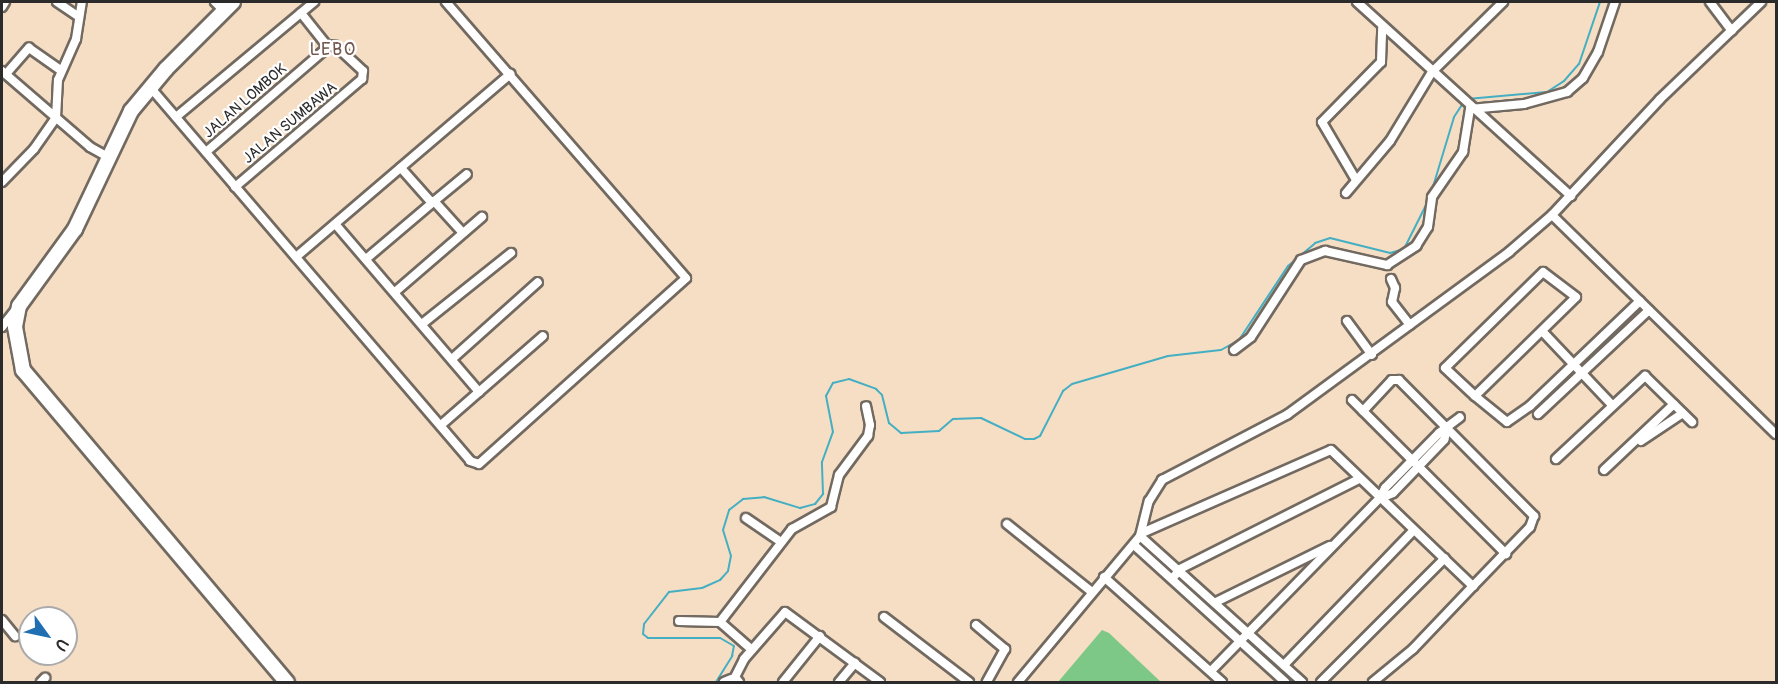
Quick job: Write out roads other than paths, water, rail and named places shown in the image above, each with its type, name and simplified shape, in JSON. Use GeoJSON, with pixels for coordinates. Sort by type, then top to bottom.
{"type":"FeatureCollection","features":[{"type":"Feature","properties":{"kind":"main road"},"geometry":{"type":"LineString","coordinates":[[224,5],[131,111],[106,156],[75,229],[19,306],[15,327],[23,370],[287,682]]}},
{"type":"Feature","properties":{"kind":"street"},"geometry":{"type":"LineString","coordinates":[[2,7],[5,2]]}},
{"type":"Feature","properties":{"kind":"street"},"geometry":{"type":"LineString","coordinates":[[57,2],[78,16]]}},
{"type":"Feature","properties":{"kind":"street"},"geometry":{"type":"LineString","coordinates":[[2,182],[59,121],[61,70],[76,39],[82,2]]}},
{"type":"Feature","properties":{"kind":"street"},"geometry":{"type":"LineString","coordinates":[[176,117],[314,2]]}},
{"type":"Feature","properties":{"kind":"street"},"geometry":{"type":"LineString","coordinates":[[150,87],[470,461],[479,464],[686,281],[446,2]]}},
{"type":"Feature","properties":{"kind":"street"},"geometry":{"type":"LineString","coordinates":[[1357,2],[1382,28],[1472,105],[1571,196]]}},
{"type":"Feature","properties":{"kind":"street"},"geometry":{"type":"LineString","coordinates":[[1347,193],[1390,141],[1432,72],[1503,2]]}},
{"type":"Feature","properties":{"kind":"street"},"geometry":{"type":"LineString","coordinates":[[1472,105],[1524,104],[1567,92],[1583,78],[1598,52],[1615,2]]}},
{"type":"Feature","properties":{"kind":"street"},"geometry":{"type":"LineString","coordinates":[[1710,2],[1732,31]]}},
{"type":"Feature","properties":{"kind":"street"},"geometry":{"type":"LineString","coordinates":[[1018,682],[1104,577],[1134,545],[1141,535],[1149,501],[1162,480],[1288,414],[1372,355],[1552,215],[1660,99],[1761,2]]}},
{"type":"Feature","properties":{"kind":"street"},"geometry":{"type":"LineString","coordinates":[[301,13],[328,47]]}},
{"type":"Feature","properties":{"kind":"street"},"geometry":{"type":"LineString","coordinates":[[1356,180],[1322,122],[1381,62],[1382,28]]}},
{"type":"Feature","properties":{"kind":"street","name":"JALAN SUMBAWA"},"geometry":{"type":"LineString","coordinates":[[235,187],[362,79],[363,72],[345,54],[334,45],[328,47]]}},
{"type":"Feature","properties":{"kind":"street","name":"JALAN LOMBOK"},"geometry":{"type":"LineString","coordinates":[[206,152],[328,47]]}},
{"type":"Feature","properties":{"kind":"street"},"geometry":{"type":"LineString","coordinates":[[61,70],[29,48],[4,73],[59,121],[106,156]]}},
{"type":"Feature","properties":{"kind":"street"},"geometry":{"type":"LineString","coordinates":[[296,257],[510,74]]}},
{"type":"Feature","properties":{"kind":"street"},"geometry":{"type":"LineString","coordinates":[[1234,350],[1251,338],[1301,260],[1325,251],[1387,266],[1416,246],[1428,227],[1432,197],[1462,152],[1467,116],[1472,105]]}},
{"type":"Feature","properties":{"kind":"street"},"geometry":{"type":"LineString","coordinates":[[401,168],[463,233]]}},
{"type":"Feature","properties":{"kind":"street"},"geometry":{"type":"LineString","coordinates":[[366,259],[467,174]]}},
{"type":"Feature","properties":{"kind":"street"},"geometry":{"type":"LineString","coordinates":[[1552,215],[1776,434]]}},
{"type":"Feature","properties":{"kind":"street"},"geometry":{"type":"LineString","coordinates":[[395,292],[482,217]]}},
{"type":"Feature","properties":{"kind":"street"},"geometry":{"type":"LineString","coordinates":[[336,225],[478,392]]}},
{"type":"Feature","properties":{"kind":"street"},"geometry":{"type":"LineString","coordinates":[[422,324],[511,253]]}},
{"type":"Feature","properties":{"kind":"street"},"geometry":{"type":"LineString","coordinates":[[1475,396],[1576,297],[1547,272],[1445,368],[1475,396],[1498,416],[1513,422],[1640,302]]}},
{"type":"Feature","properties":{"kind":"street"},"geometry":{"type":"LineString","coordinates":[[1391,279],[1395,288],[1392,302],[1410,325]]}},
{"type":"Feature","properties":{"kind":"street"},"geometry":{"type":"LineString","coordinates":[[452,359],[538,282]]}},
{"type":"Feature","properties":{"kind":"street"},"geometry":{"type":"LineString","coordinates":[[2,327],[19,306]]}},
{"type":"Feature","properties":{"kind":"street"},"geometry":{"type":"LineString","coordinates":[[1538,414],[1648,310]]}},
{"type":"Feature","properties":{"kind":"street"},"geometry":{"type":"LineString","coordinates":[[1347,321],[1372,355]]}},
{"type":"Feature","properties":{"kind":"street"},"geometry":{"type":"LineString","coordinates":[[1542,331],[1612,405]]}},
{"type":"Feature","properties":{"kind":"street"},"geometry":{"type":"LineString","coordinates":[[441,425],[543,336]]}},
{"type":"Feature","properties":{"kind":"street"},"geometry":{"type":"LineString","coordinates":[[1556,459],[1645,376],[1692,422]]}},
{"type":"Feature","properties":{"kind":"street"},"geometry":{"type":"LineString","coordinates":[[1363,411],[1395,379],[1534,516],[1530,528],[1506,554],[1413,649],[1373,682]]}},
{"type":"Feature","properties":{"kind":"street"},"geometry":{"type":"LineString","coordinates":[[1352,400],[1506,554]]}},
{"type":"Feature","properties":{"kind":"street"},"geometry":{"type":"LineString","coordinates":[[1604,470],[1674,404]]}},
{"type":"Feature","properties":{"kind":"street"},"geometry":{"type":"LineString","coordinates":[[720,622],[792,529],[831,507],[839,475],[868,436],[870,425],[866,406]]}},
{"type":"Feature","properties":{"kind":"street"},"geometry":{"type":"LineString","coordinates":[[1621,454],[1683,413]]}},
{"type":"Feature","properties":{"kind":"street"},"geometry":{"type":"LineString","coordinates":[[1211,671],[1379,499],[1393,493],[1415,464],[1444,440],[1447,430],[1460,417]]}},
{"type":"Feature","properties":{"kind":"street"},"geometry":{"type":"LineString","coordinates":[[1141,535],[1324,450],[1332,451],[1379,499],[1473,586]]}},
{"type":"Feature","properties":{"kind":"street"},"geometry":{"type":"LineString","coordinates":[[1172,579],[1180,569],[1359,478]]}},
{"type":"Feature","properties":{"kind":"street"},"geometry":{"type":"LineString","coordinates":[[746,519],[781,542]]}},
{"type":"Feature","properties":{"kind":"street"},"geometry":{"type":"LineString","coordinates":[[1007,524],[1092,592]]}},
{"type":"Feature","properties":{"kind":"street"},"geometry":{"type":"LineString","coordinates":[[1284,665],[1414,530]]}},
{"type":"Feature","properties":{"kind":"street"},"geometry":{"type":"LineString","coordinates":[[1141,535],[1302,682]]}},
{"type":"Feature","properties":{"kind":"street"},"geometry":{"type":"LineString","coordinates":[[1216,602],[1336,543]]}},
{"type":"Feature","properties":{"kind":"street"},"geometry":{"type":"LineString","coordinates":[[1134,545],[1285,682]]}},
{"type":"Feature","properties":{"kind":"street"},"geometry":{"type":"LineString","coordinates":[[1321,682],[1445,558]]}},
{"type":"Feature","properties":{"kind":"street"},"geometry":{"type":"LineString","coordinates":[[1104,577],[1222,682]]}},
{"type":"Feature","properties":{"kind":"street"},"geometry":{"type":"LineString","coordinates":[[732,681],[751,649],[785,612],[880,682]]}},
{"type":"Feature","properties":{"kind":"street"},"geometry":{"type":"LineString","coordinates":[[884,616],[969,682]]}},
{"type":"Feature","properties":{"kind":"street"},"geometry":{"type":"LineString","coordinates":[[2,620],[15,636]]}},
{"type":"Feature","properties":{"kind":"street"},"geometry":{"type":"LineString","coordinates":[[679,621],[720,622],[751,649]]}},
{"type":"Feature","properties":{"kind":"street"},"geometry":{"type":"LineString","coordinates":[[976,625],[1005,649],[987,682]]}},
{"type":"Feature","properties":{"kind":"street"},"geometry":{"type":"LineString","coordinates":[[783,682],[820,636]]}},
{"type":"Feature","properties":{"kind":"street"},"geometry":{"type":"LineString","coordinates":[[839,682],[855,663]]}},
{"type":"Feature","properties":{"kind":"waterway"},"geometry":{"type":"LineString","coordinates":[[1467,99],[1547,92],[1564,81],[1579,64],[1600,2]]}},
{"type":"Feature","properties":{"kind":"waterway"},"geometry":{"type":"LineString","coordinates":[[1432,190],[1454,117],[1463,103]]}},
{"type":"Feature","properties":{"kind":"waterway"},"geometry":{"type":"LineString","coordinates":[[716,682],[732,656],[734,646],[720,638],[648,638],[643,634],[644,624],[669,592],[702,588],[720,580],[728,571],[731,556],[723,530],[729,510],[743,499],[764,497],[800,508],[815,504],[823,494],[822,462],[833,432],[826,396],[833,383],[849,379],[876,389],[882,395],[889,423],[901,433],[939,431],[953,419],[981,418],[1025,439],[1034,439],[1040,436],[1063,391],[1072,384],[1168,356],[1221,350],[1239,340],[1288,266],[1315,243],[1330,238],[1390,253],[1404,249],[1428,201]]}},
{"type":"Feature","properties":{"kind":"district","name":"LEBO"},"geometry":{"type":"Point","coordinates":[333,50]}}]}
